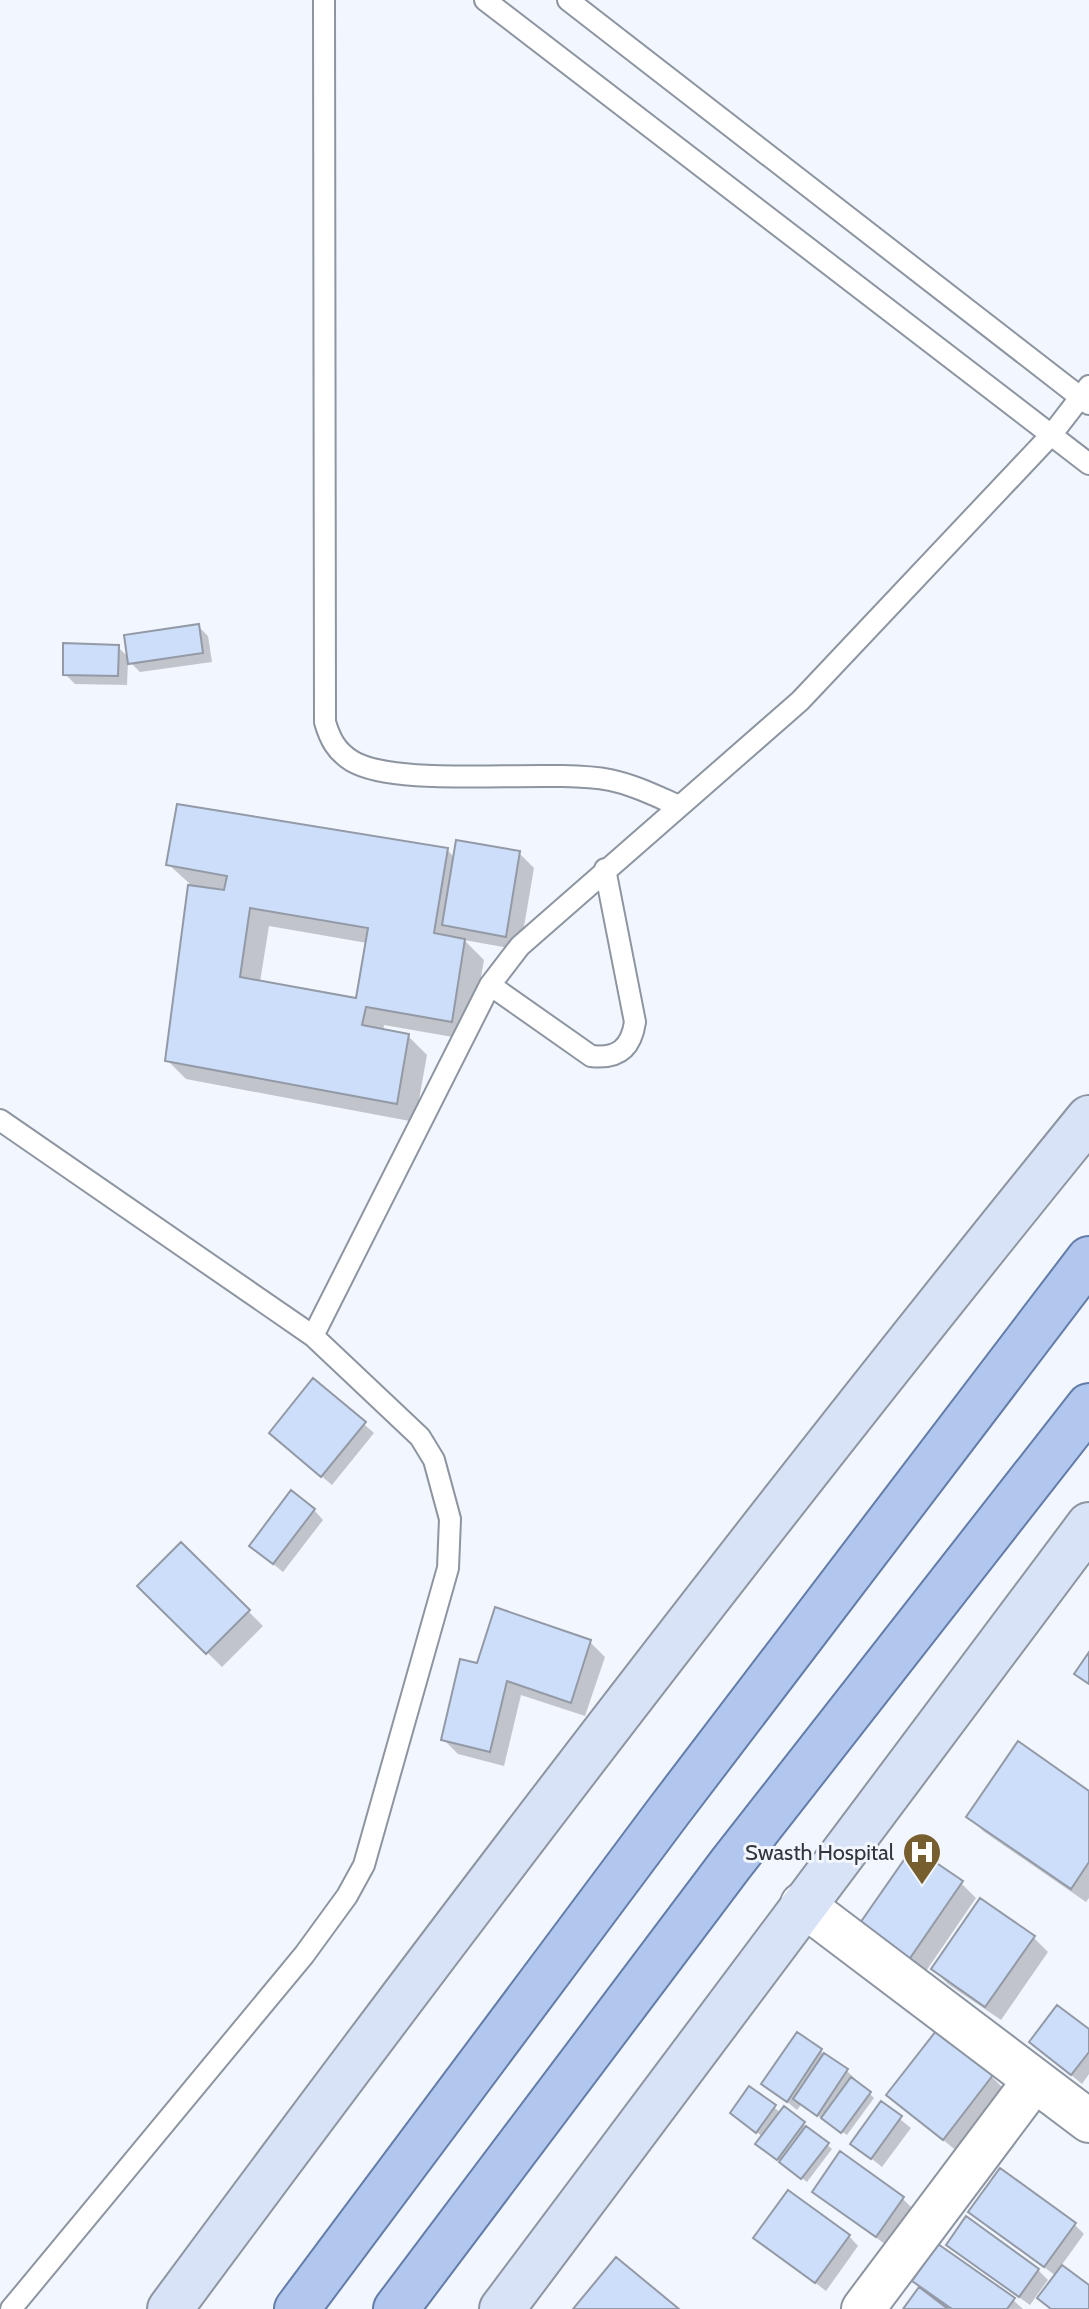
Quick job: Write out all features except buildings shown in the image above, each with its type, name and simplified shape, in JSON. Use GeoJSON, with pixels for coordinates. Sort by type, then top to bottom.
{"type":"FeatureCollection","features":[{"type":"Feature","properties":{"kind":"main road"},"geometry":{"type":"LineString","coordinates":[[297,2309],[678,1799],[1089,1259]]}},
{"type":"Feature","properties":{"kind":"main road"},"geometry":{"type":"LineString","coordinates":[[396,2309],[730,1865],[1089,1406]]}},
{"type":"Feature","properties":{"kind":"street"},"geometry":{"type":"LineString","coordinates":[[170,2309],[674,1644],[911,1337],[1089,1118]]}},
{"type":"Feature","properties":{"kind":"street"},"geometry":{"type":"LineString","coordinates":[[502,2309],[802,1904],[1089,1525]]}},
{"type":"Feature","properties":{"kind":"street"},"geometry":{"type":"LineString","coordinates":[[802,1904],[1089,2121]]}},
{"type":"Feature","properties":{"kind":"street"},"geometry":{"type":"LineString","coordinates":[[863,2309],[1034,2081]]}},
{"type":"Feature","properties":{"kind":"lane"},"geometry":{"type":"LineString","coordinates":[[324,0],[325,722],[329,739],[355,763],[397,773],[552,775],[609,780],[637,787],[679,806]]}},
{"type":"Feature","properties":{"kind":"lane"},"geometry":{"type":"LineString","coordinates":[[485,0],[1089,464]]}},
{"type":"Feature","properties":{"kind":"lane"},"geometry":{"type":"LineString","coordinates":[[313,1336],[490,985],[520,946],[800,701],[1086,396],[568,0]]}},
{"type":"Feature","properties":{"kind":"lane"},"geometry":{"type":"LineString","coordinates":[[490,985],[591,1056],[610,1058],[625,1049],[633,1036],[635,1022],[605,869]]}},
{"type":"Feature","properties":{"kind":"lane"},"geometry":{"type":"LineString","coordinates":[[0,1120],[313,1336],[420,1437],[434,1460],[450,1519],[443,1595],[364,1865],[347,1896],[304,1955],[11,2309]]}},
{"type":"Feature","properties":{"kind":"place","name":"Swasth Hospital"},"geometry":{"type":"Point","coordinates":[922,1886]}}]}
